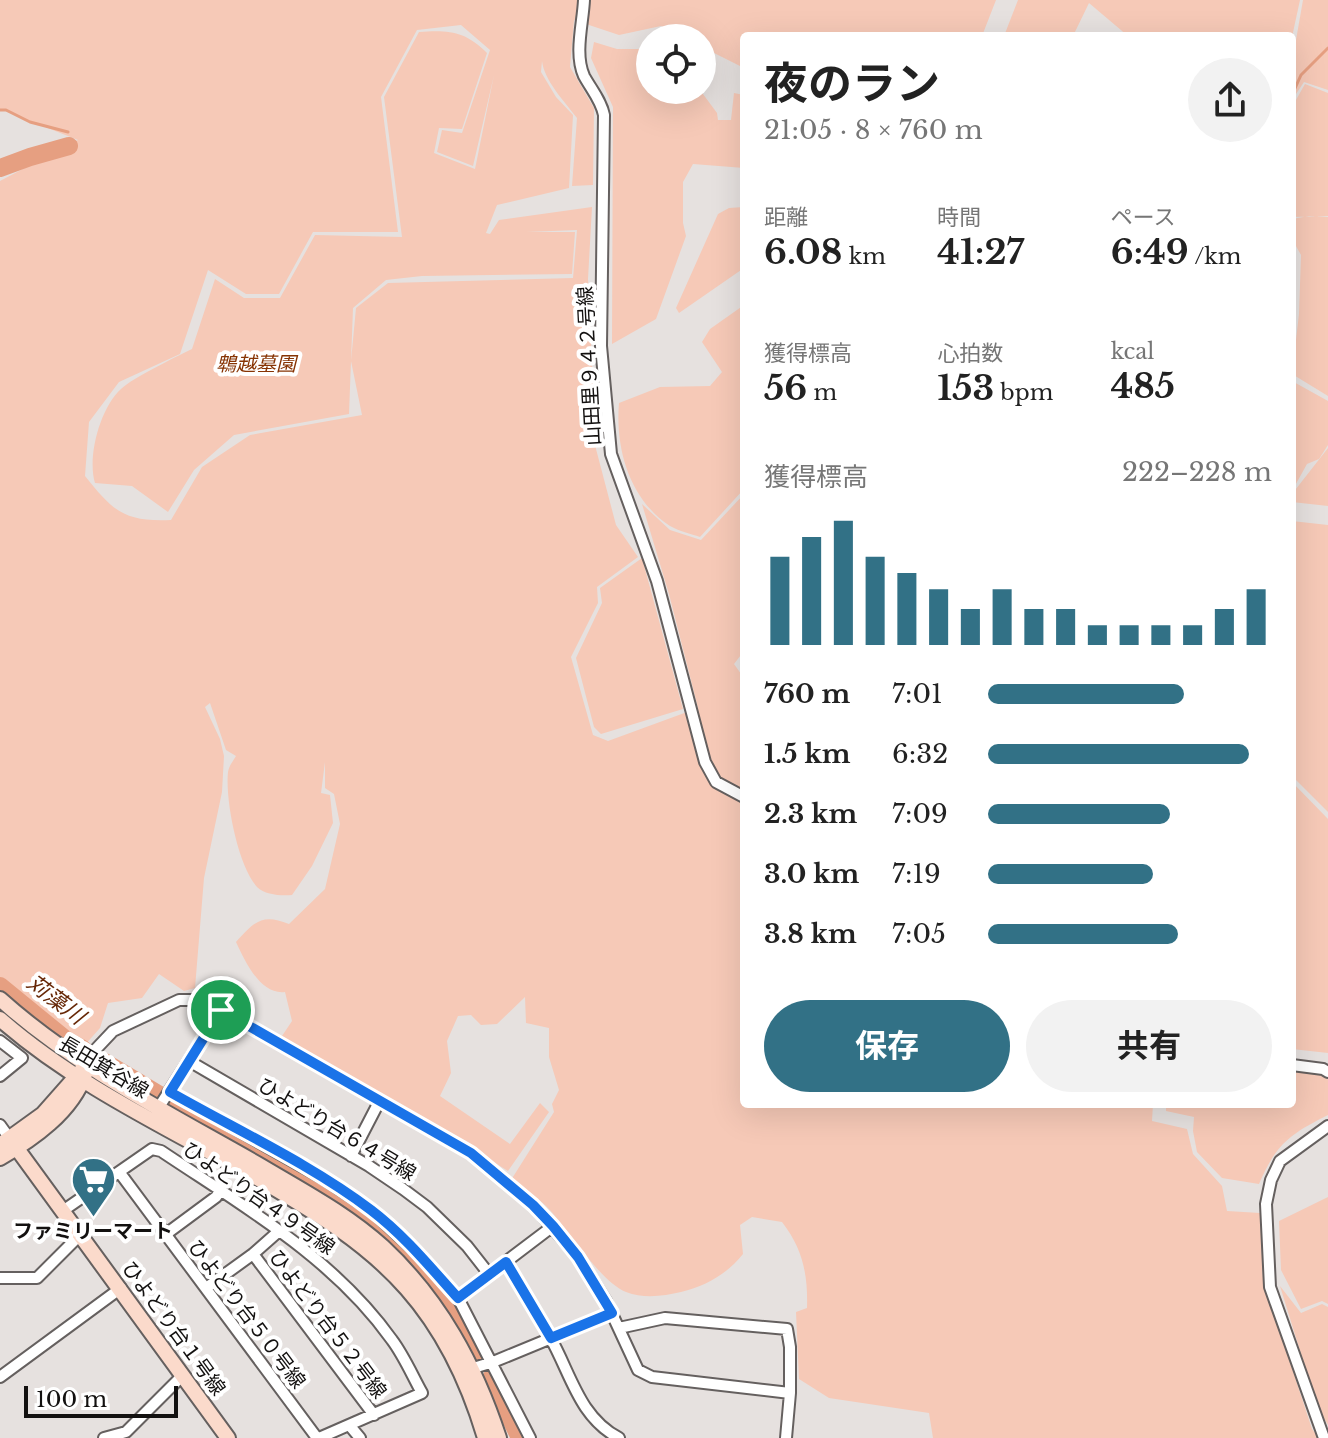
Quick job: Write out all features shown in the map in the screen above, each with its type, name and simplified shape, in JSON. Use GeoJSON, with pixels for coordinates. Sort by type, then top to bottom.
{"type":"FeatureCollection","features":[{"type":"Feature","properties":{"kind":"street","name":"山田里９４２号線"},"geometry":{"type":"LineString","coordinates":[[584,0],[580,45],[583,73],[597,95],[604,115],[601,346],[611,454],[657,581],[705,762],[716,782],[740,796]]}},
{"type":"Feature","properties":{"kind":"street","name":"長田箕谷線"},"geometry":{"type":"LineString","coordinates":[[0,999],[82,1074],[159,1107],[355,1223],[384,1248],[438,1309],[499,1438]]}},
{"type":"Feature","properties":{"kind":"street"},"geometry":{"type":"LineString","coordinates":[[0,1158],[9,1144],[82,1074],[96,1049],[113,1031],[179,1000],[203,1000],[471,1153],[533,1205],[578,1257],[612,1313],[638,1370],[652,1377],[790,1393]]}},
{"type":"Feature","properties":{"kind":"street"},"geometry":{"type":"LineString","coordinates":[[159,1107],[221,1010]]}},
{"type":"Feature","properties":{"kind":"street","name":"長田箕谷線"},"geometry":{"type":"LineString","coordinates":[[0,1019],[24,1040],[348,1234],[406,1288],[467,1370],[485,1438]]}},
{"type":"Feature","properties":{"kind":"street"},"geometry":{"type":"LineString","coordinates":[[0,1041],[22,1058],[0,1076]]}},
{"type":"Feature","properties":{"kind":"street","name":"ひよどり台６４号線"},"geometry":{"type":"LineString","coordinates":[[189,1061],[351,1156],[427,1207],[467,1246],[489,1274]]}},
{"type":"Feature","properties":{"kind":"street"},"geometry":{"type":"LineString","coordinates":[[1296,1066],[1328,1072]]}},
{"type":"Feature","properties":{"kind":"street"},"geometry":{"type":"LineString","coordinates":[[170,1092],[324,1179],[372,1211],[414,1250],[458,1298],[530,1438]]}},
{"type":"Feature","properties":{"kind":"street"},"geometry":{"type":"LineString","coordinates":[[351,1156],[379,1102]]}},
{"type":"Feature","properties":{"kind":"street","name":"ひよどり台１号線"},"geometry":{"type":"LineString","coordinates":[[0,1125],[9,1144],[64,1210],[228,1438]]}},
{"type":"Feature","properties":{"kind":"street"},"geometry":{"type":"LineString","coordinates":[[1324,1438],[1270,1287],[1266,1204],[1271,1180],[1280,1161],[1328,1126]]}},
{"type":"Feature","properties":{"kind":"street","name":"ひよどり台４９号線"},"geometry":{"type":"LineString","coordinates":[[64,1210],[152,1149],[161,1151],[279,1231],[326,1267],[392,1339],[422,1393],[318,1438]]}},
{"type":"Feature","properties":{"kind":"street","name":"ひよどり台５０号線"},"geometry":{"type":"LineString","coordinates":[[120,1173],[318,1438]]}},
{"type":"Feature","properties":{"kind":"street"},"geometry":{"type":"LineString","coordinates":[[166,1234],[220,1191]]}},
{"type":"Feature","properties":{"kind":"street"},"geometry":{"type":"LineString","coordinates":[[458,1298],[553,1226]]}},
{"type":"Feature","properties":{"kind":"street"},"geometry":{"type":"LineString","coordinates":[[206,1288],[279,1231]]}},
{"type":"Feature","properties":{"kind":"street"},"geometry":{"type":"LineString","coordinates":[[0,1278],[37,1278],[81,1234]]}},
{"type":"Feature","properties":{"kind":"street","name":"ひよどり台５２号線"},"geometry":{"type":"LineString","coordinates":[[253,1254],[374,1415]]}},
{"type":"Feature","properties":{"kind":"street"},"geometry":{"type":"LineString","coordinates":[[506,1262],[551,1338],[585,1409],[606,1431],[619,1438]]}},
{"type":"Feature","properties":{"kind":"street"},"geometry":{"type":"LineString","coordinates":[[0,1377],[121,1288]]}},
{"type":"Feature","properties":{"kind":"street"},"geometry":{"type":"LineString","coordinates":[[467,1370],[612,1313]]}},
{"type":"Feature","properties":{"kind":"street"},"geometry":{"type":"LineString","coordinates":[[619,1328],[665,1318],[787,1329],[790,1393],[786,1438]]}},
{"type":"Feature","properties":{"kind":"street"},"geometry":{"type":"LineString","coordinates":[[104,1438],[126,1432],[183,1375]]}},
{"type":"Feature","properties":{"kind":"street"},"geometry":{"type":"LineString","coordinates":[[350,1426],[360,1438]]}},
{"type":"Feature","properties":{"kind":"green space","name":"鵯越墓園"},"geometry":{"type":"Polygon","coordinates":[[[0,0],[996,0],[984,32],[740,32],[740,66],[716,54],[716,24],[636,24],[636,31],[619,35],[574,20],[570,67],[594,108],[593,185],[572,186],[577,118],[551,83],[542,61],[541,72],[556,97],[573,115],[569,188],[497,205],[486,233],[490,234],[499,220],[592,207],[588,279],[596,449],[616,525],[638,557],[597,587],[598,603],[571,657],[593,735],[608,741],[698,708],[642,504],[670,530],[701,540],[740,498],[740,656],[734,664],[740,672],[740,1108],[1153,1108],[1152,1121],[1187,1129],[1193,1154],[1222,1186],[1227,1211],[1260,1213],[1263,1280],[1312,1429],[1319,1438],[933,1438],[929,1413],[829,1398],[799,1379],[796,1312],[807,1308],[806,1284],[799,1252],[782,1222],[752,1217],[740,1225],[743,1254],[723,1273],[699,1286],[661,1296],[647,1296],[626,1292],[616,1286],[595,1266],[546,1206],[511,1180],[554,1112],[552,1104],[559,1090],[549,1057],[549,1028],[526,1023],[525,997],[497,1024],[481,1025],[471,1015],[458,1016],[447,1041],[451,1073],[440,1096],[510,1144],[540,1103],[549,1112],[508,1171],[426,1120],[342,1077],[282,1036],[292,1021],[285,992],[261,983],[236,942],[259,921],[272,919],[289,924],[325,889],[340,824],[334,794],[325,788],[325,762],[321,793],[330,795],[333,823],[312,866],[292,895],[260,890],[244,864],[231,815],[228,772],[236,756],[226,750],[210,703],[205,707],[220,739],[224,756],[222,792],[204,878],[195,988],[184,991],[159,974],[142,998],[108,1003],[100,1028],[84,1046],[36,1021],[0,986],[0,181],[78,140],[0,109],[0,0]],[[461,25],[417,30],[381,97],[398,232],[313,232],[279,294],[246,294],[208,270],[180,354],[119,382],[89,422],[85,476],[112,506],[131,516],[171,520],[202,467],[250,435],[362,415],[351,361],[349,414],[234,435],[194,470],[168,512],[132,486],[95,483],[94,447],[107,408],[127,384],[192,349],[215,279],[244,298],[280,298],[315,235],[402,237],[384,97],[419,32],[439,31],[464,36],[487,53],[462,129],[439,128],[434,153],[475,169],[494,75],[473,166],[437,152],[442,130],[462,133],[490,50],[461,25]],[[577,230],[527,232],[575,232],[572,274],[422,276],[386,280],[353,308],[351,361],[356,308],[388,283],[573,278],[577,230]]]}},
{"type":"Feature","properties":{"kind":"green space"},"geometry":{"type":"Polygon","coordinates":[[[1018,0],[1300,0],[1293,32],[1123,32],[1089,3],[1075,32],[1006,32],[1018,0]]]}},
{"type":"Feature","properties":{"kind":"green space"},"geometry":{"type":"Polygon","coordinates":[[[1303,0],[1328,0],[1328,90],[1304,82],[1296,94],[1296,40],[1303,0]]]}},
{"type":"Feature","properties":{"kind":"green space"},"geometry":{"type":"Polygon","coordinates":[[[594,42],[617,49],[636,49],[636,104],[710,104],[718,120],[731,120],[734,93],[740,94],[740,168],[693,164],[683,182],[686,236],[656,319],[612,344],[613,107],[591,58],[594,42]]]}},
{"type":"Feature","properties":{"kind":"green space"},"geometry":{"type":"Polygon","coordinates":[[[1305,84],[1328,93],[1328,216],[1296,217],[1296,100],[1305,84]]]}},
{"type":"Feature","properties":{"kind":"green space"},"geometry":{"type":"Polygon","coordinates":[[[740,207],[740,271],[679,313],[676,308],[718,214],[729,208],[740,207]]]}},
{"type":"Feature","properties":{"kind":"green space"},"geometry":{"type":"Polygon","coordinates":[[[1328,217],[1328,396],[1296,376],[1301,255],[1296,246],[1296,218],[1328,217]]]}},
{"type":"Feature","properties":{"kind":"green space"},"geometry":{"type":"Polygon","coordinates":[[[740,308],[740,493],[700,537],[670,526],[656,515],[635,488],[623,455],[618,420],[619,403],[660,387],[710,386],[722,372],[702,342],[710,329],[740,308]]]}},
{"type":"Feature","properties":{"kind":"green space"},"geometry":{"type":"Polygon","coordinates":[[[1296,383],[1328,401],[1328,445],[1319,459],[1307,464],[1296,484],[1296,383]]]}},
{"type":"Feature","properties":{"kind":"green space"},"geometry":{"type":"Polygon","coordinates":[[[1328,448],[1328,506],[1296,502],[1296,489],[1328,448]]]}},
{"type":"Feature","properties":{"kind":"green space"},"geometry":{"type":"Polygon","coordinates":[[[1296,521],[1328,525],[1328,812],[1296,780],[1296,521]]]}},
{"type":"Feature","properties":{"kind":"green space"},"geometry":{"type":"Polygon","coordinates":[[[642,558],[683,709],[601,734],[594,727],[576,658],[602,603],[600,588],[642,558]]]}},
{"type":"Feature","properties":{"kind":"green space"},"geometry":{"type":"Polygon","coordinates":[[[1296,786],[1328,819],[1328,1053],[1296,1049],[1296,786]]]}},
{"type":"Feature","properties":{"kind":"green space"},"geometry":{"type":"Polygon","coordinates":[[[1296,1067],[1328,1075],[1328,1115],[1294,1135],[1278,1150],[1259,1184],[1222,1178],[1197,1152],[1194,1117],[1166,1111],[1166,1108],[1296,1108],[1296,1067]]]}},
{"type":"Feature","properties":{"kind":"green space"},"geometry":{"type":"Polygon","coordinates":[[[1328,1197],[1328,1304],[1322,1301],[1301,1309],[1281,1270],[1279,1221],[1328,1197]]]}},
{"type":"Feature","properties":{"kind":"green space"},"geometry":{"type":"Polygon","coordinates":[[[1280,1286],[1301,1313],[1322,1304],[1328,1307],[1328,1425],[1318,1409],[1280,1286]]]}},
{"type":"Feature","properties":{"kind":"waterway"},"geometry":{"type":"LineString","coordinates":[[1296,86],[1301,75],[1328,48]]}},
{"type":"Feature","properties":{"kind":"waterway"},"geometry":{"type":"LineString","coordinates":[[0,110],[68,132]]}},
{"type":"Feature","properties":{"kind":"waterway"},"geometry":{"type":"LineString","coordinates":[[0,168],[69,146]]}},
{"type":"Feature","properties":{"kind":"waterway","name":"苅藻川"},"geometry":{"type":"LineString","coordinates":[[0,986],[65,1039],[83,1049]]}},
{"type":"Feature","properties":{"kind":"waterway","name":"苅藻川"},"geometry":{"type":"LineString","coordinates":[[101,1060],[163,1097]]}},
{"type":"Feature","properties":{"kind":"waterway","name":"苅藻川"},"geometry":{"type":"LineString","coordinates":[[173,1102],[291,1168],[375,1224],[413,1257],[435,1283],[480,1354]]}},
{"type":"Feature","properties":{"kind":"waterway","name":"苅藻川"},"geometry":{"type":"LineString","coordinates":[[491,1378],[520,1438]]}},
{"type":"Feature","properties":{"kind":"place","name":"ファミリーマート"},"geometry":{"type":"Point","coordinates":[93,1218]}},
{"type":"Feature","properties":{"kind":"route"},"geometry":{"type":"LineString","coordinates":[[221,1010],[471,1153],[553,1226],[578,1257],[612,1313],[551,1338],[506,1262],[458,1298],[414,1250],[372,1211],[324,1179],[170,1092],[221,1010]]}}]}
